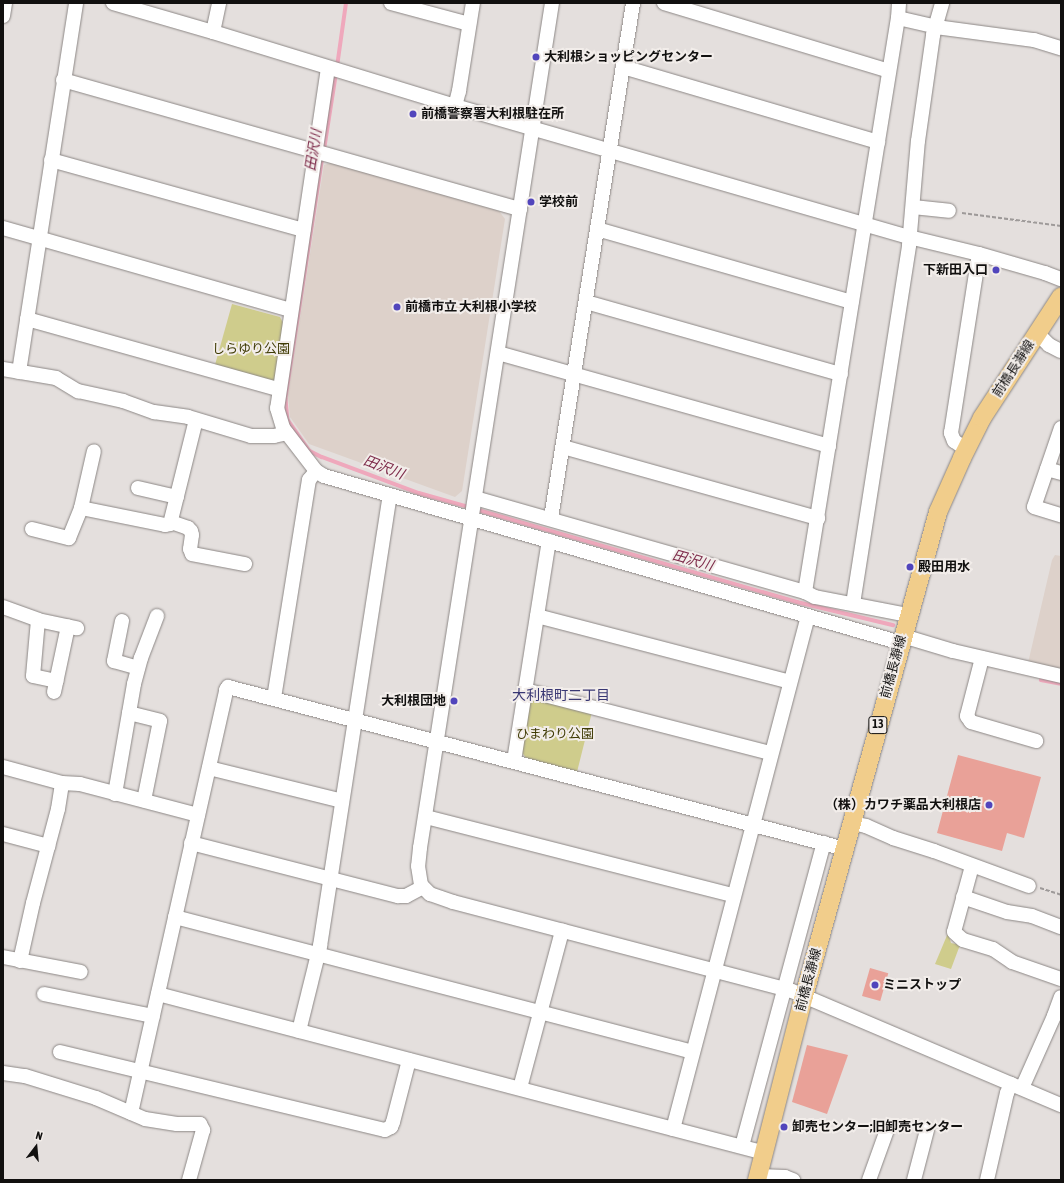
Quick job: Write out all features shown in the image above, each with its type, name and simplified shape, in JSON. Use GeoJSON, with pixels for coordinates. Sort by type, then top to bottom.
{"type":"FeatureCollection","features":[{"type":"Feature","properties":{"kind":"main road","name":"前橋長瀞線"},"geometry":{"type":"LineString","coordinates":[[758,1178],[804,996],[908,615],[938,512],[966,449],[993,401],[1061,297]]}},
{"type":"Feature","properties":{"kind":"street"},"geometry":{"type":"LineString","coordinates":[[3,16],[5,3]]}},
{"type":"Feature","properties":{"kind":"street"},"geometry":{"type":"LineString","coordinates":[[19,372],[76,3]]}},
{"type":"Feature","properties":{"kind":"street"},"geometry":{"type":"LineString","coordinates":[[113,3],[455,106],[909,237],[979,254],[1045,273],[1061,280]]}},
{"type":"Feature","properties":{"kind":"street"},"geometry":{"type":"LineString","coordinates":[[213,32],[219,3]]}},
{"type":"Feature","properties":{"kind":"street"},"geometry":{"type":"LineString","coordinates":[[391,3],[469,24]]}},
{"type":"Feature","properties":{"kind":"street"},"geometry":{"type":"LineString","coordinates":[[455,106],[459,91],[472,3]]}},
{"type":"Feature","properties":{"kind":"street"},"geometry":{"type":"LineString","coordinates":[[552,3],[418,866],[419,879],[423,887],[430,894],[439,898],[785,989],[1061,1105]]}},
{"type":"Feature","properties":{"kind":"street"},"geometry":{"type":"LineString","coordinates":[[551,518],[633,3]]}},
{"type":"Feature","properties":{"kind":"street"},"geometry":{"type":"LineString","coordinates":[[664,3],[889,71]]}},
{"type":"Feature","properties":{"kind":"street"},"geometry":{"type":"LineString","coordinates":[[805,592],[898,18],[899,3]]}},
{"type":"Feature","properties":{"kind":"street"},"geometry":{"type":"LineString","coordinates":[[853,604],[909,237],[918,141],[933,35],[942,3]]}},
{"type":"Feature","properties":{"kind":"street"},"geometry":{"type":"LineString","coordinates":[[898,18],[936,27],[1034,40],[1061,48]]}},
{"type":"Feature","properties":{"kind":"street"},"geometry":{"type":"LineString","coordinates":[[623,67],[878,142]]}},
{"type":"Feature","properties":{"kind":"street"},"geometry":{"type":"LineString","coordinates":[[328,68],[278,390],[278,414],[287,433],[316,471],[324,476],[808,616],[1061,676]]}},
{"type":"Feature","properties":{"kind":"street"},"geometry":{"type":"LineString","coordinates":[[63,80],[520,209]]}},
{"type":"Feature","properties":{"kind":"street"},"geometry":{"type":"LineString","coordinates":[[51,160],[303,230]]}},
{"type":"Feature","properties":{"kind":"street"},"geometry":{"type":"LineString","coordinates":[[913,207],[949,211]]}},
{"type":"Feature","properties":{"kind":"street"},"geometry":{"type":"LineString","coordinates":[[3,228],[291,310]]}},
{"type":"Feature","properties":{"kind":"street"},"geometry":{"type":"LineString","coordinates":[[597,229],[852,302]]}},
{"type":"Feature","properties":{"kind":"street"},"geometry":{"type":"LineString","coordinates":[[966,449],[954,441],[951,433],[979,254]]}},
{"type":"Feature","properties":{"kind":"street"},"geometry":{"type":"LineString","coordinates":[[586,302],[841,374]]}},
{"type":"Feature","properties":{"kind":"street"},"geometry":{"type":"LineString","coordinates":[[27,319],[278,390]]}},
{"type":"Feature","properties":{"kind":"street"},"geometry":{"type":"LineString","coordinates":[[1037,333],[1049,345],[1061,351]]}},
{"type":"Feature","properties":{"kind":"street"},"geometry":{"type":"LineString","coordinates":[[498,353],[574,373],[829,446]]}},
{"type":"Feature","properties":{"kind":"street"},"geometry":{"type":"LineString","coordinates":[[3,369],[56,378],[78,391],[123,401],[154,412],[182,416],[251,436],[274,436],[287,433]]}},
{"type":"Feature","properties":{"kind":"street"},"geometry":{"type":"LineString","coordinates":[[171,522],[196,420]]}},
{"type":"Feature","properties":{"kind":"street"},"geometry":{"type":"LineString","coordinates":[[1061,428],[1034,507],[1061,515]]}},
{"type":"Feature","properties":{"kind":"street"},"geometry":{"type":"LineString","coordinates":[[563,447],[818,518]]}},
{"type":"Feature","properties":{"kind":"street"},"geometry":{"type":"LineString","coordinates":[[32,529],[69,538],[81,508],[94,451]]}},
{"type":"Feature","properties":{"kind":"street"},"geometry":{"type":"LineString","coordinates":[[1047,469],[1061,473]]}},
{"type":"Feature","properties":{"kind":"street"},"geometry":{"type":"LineString","coordinates":[[274,698],[309,480],[316,471]]}},
{"type":"Feature","properties":{"kind":"street"},"geometry":{"type":"LineString","coordinates":[[138,488],[177,497]]}},
{"type":"Feature","properties":{"kind":"street"},"geometry":{"type":"LineString","coordinates":[[299,1031],[318,955],[390,495]]}},
{"type":"Feature","properties":{"kind":"street"},"geometry":{"type":"LineString","coordinates":[[475,498],[551,518],[805,592],[815,597],[908,615]]}},
{"type":"Feature","properties":{"kind":"street"},"geometry":{"type":"LineString","coordinates":[[81,508],[165,525],[171,522],[188,528],[192,535],[190,545],[190,552],[192,554],[245,564]]}},
{"type":"Feature","properties":{"kind":"street"},"geometry":{"type":"LineString","coordinates":[[514,761],[549,541]]}},
{"type":"Feature","properties":{"kind":"street"},"geometry":{"type":"LineString","coordinates":[[673,577],[680,556]]}},
{"type":"Feature","properties":{"kind":"street"},"geometry":{"type":"LineString","coordinates":[[3,607],[38,620],[73,627],[55,687],[33,676],[38,620]]}},
{"type":"Feature","properties":{"kind":"street"},"geometry":{"type":"LineString","coordinates":[[115,794],[138,668],[157,616]]}},
{"type":"Feature","properties":{"kind":"street"},"geometry":{"type":"LineString","coordinates":[[537,616],[790,682]]}},
{"type":"Feature","properties":{"kind":"street"},"geometry":{"type":"LineString","coordinates":[[673,1129],[733,895],[754,825],[771,753],[808,616]]}},
{"type":"Feature","properties":{"kind":"street"},"geometry":{"type":"LineString","coordinates":[[122,621],[114,661],[138,668]]}},
{"type":"Feature","properties":{"kind":"street"},"geometry":{"type":"LineString","coordinates":[[982,658],[967,716],[971,722],[1036,741]]}},
{"type":"Feature","properties":{"kind":"street"},"geometry":{"type":"LineString","coordinates":[[131,1113],[226,690],[231,687],[845,848]]}},
{"type":"Feature","properties":{"kind":"street"},"geometry":{"type":"LineString","coordinates":[[526,690],[771,753]]}},
{"type":"Feature","properties":{"kind":"street"},"geometry":{"type":"LineString","coordinates":[[129,713],[160,721],[144,800]]}},
{"type":"Feature","properties":{"kind":"street"},"geometry":{"type":"LineString","coordinates":[[3,767],[62,783],[80,784],[198,815]]}},
{"type":"Feature","properties":{"kind":"street"},"geometry":{"type":"LineString","coordinates":[[209,768],[342,801]]}},
{"type":"Feature","properties":{"kind":"street"},"geometry":{"type":"LineString","coordinates":[[20,960],[58,809],[62,783]]}},
{"type":"Feature","properties":{"kind":"street"},"geometry":{"type":"LineString","coordinates":[[426,817],[733,895]]}},
{"type":"Feature","properties":{"kind":"street"},"geometry":{"type":"LineString","coordinates":[[852,823],[866,826],[1029,886]]}},
{"type":"Feature","properties":{"kind":"street"},"geometry":{"type":"LineString","coordinates":[[3,834],[48,846]]}},
{"type":"Feature","properties":{"kind":"street"},"geometry":{"type":"LineString","coordinates":[[191,843],[398,896],[406,896],[423,887]]}},
{"type":"Feature","properties":{"kind":"street"},"geometry":{"type":"LineString","coordinates":[[742,1146],[824,843]]}},
{"type":"Feature","properties":{"kind":"street"},"geometry":{"type":"LineString","coordinates":[[972,866],[954,932],[963,940],[993,950],[1012,962],[1061,979]]}},
{"type":"Feature","properties":{"kind":"street"},"geometry":{"type":"LineString","coordinates":[[963,898],[1007,912],[1032,916],[1061,927]]}},
{"type":"Feature","properties":{"kind":"street"},"geometry":{"type":"LineString","coordinates":[[175,917],[693,1052]]}},
{"type":"Feature","properties":{"kind":"street"},"geometry":{"type":"LineString","coordinates":[[520,1088],[562,931]]}},
{"type":"Feature","properties":{"kind":"street"},"geometry":{"type":"LineString","coordinates":[[3,957],[81,972]]}},
{"type":"Feature","properties":{"kind":"street"},"geometry":{"type":"LineString","coordinates":[[44,994],[153,1016]]}},
{"type":"Feature","properties":{"kind":"street"},"geometry":{"type":"LineString","coordinates":[[158,994],[764,1153]]}},
{"type":"Feature","properties":{"kind":"street"},"geometry":{"type":"LineString","coordinates":[[988,1180],[1007,1092],[1016,1086],[1054,1016],[1061,996]]}},
{"type":"Feature","properties":{"kind":"street"},"geometry":{"type":"LineString","coordinates":[[60,1052],[141,1070],[385,1130],[391,1127],[393,1122],[409,1060]]}},
{"type":"Feature","properties":{"kind":"street"},"geometry":{"type":"LineString","coordinates":[[3,1073],[24,1076],[96,1098],[154,1121],[200,1124],[202,1130],[189,1180]]}},
{"type":"Feature","properties":{"kind":"street"},"geometry":{"type":"LineString","coordinates":[[869,1180],[887,1130]]}},
{"type":"Feature","properties":{"kind":"street"},"geometry":{"type":"LineString","coordinates":[[914,1180],[927,1130]]}},
{"type":"Feature","properties":{"kind":"street"},"geometry":{"type":"LineString","coordinates":[[758,1178],[785,1177],[792,1180]]}},
{"type":"Feature","properties":{"kind":"path"},"geometry":{"type":"LineString","coordinates":[[949,211],[1061,226]]}},
{"type":"Feature","properties":{"kind":"path"},"geometry":{"type":"LineString","coordinates":[[1029,886],[1035,886],[1061,895]]}},
{"type":"Feature","properties":{"kind":"shaded area","name":"前橋市立 大利根小学校"},"geometry":{"type":"Polygon","coordinates":[[[333,162],[499,211],[505,219],[462,491],[455,497],[309,444],[290,417],[288,395],[324,165],[333,162]]]}},
{"type":"Feature","properties":{"kind":"shaded area"},"geometry":{"type":"Polygon","coordinates":[[[1055,555],[1061,556],[1061,671],[1028,663],[1052,560],[1055,555]]]}},
{"type":"Feature","properties":{"kind":"green space","name":"しらゆり公園"},"geometry":{"type":"Polygon","coordinates":[[[232,304],[280,317],[284,325],[276,383],[213,372],[232,304]]]}},
{"type":"Feature","properties":{"kind":"green space","name":"ひまわり公園"},"geometry":{"type":"Polygon","coordinates":[[[536,697],[592,712],[577,772],[526,758],[521,751],[530,700],[536,697]]]}},
{"type":"Feature","properties":{"kind":"green space"},"geometry":{"type":"Polygon","coordinates":[[[948,933],[951,943],[960,945],[951,969],[935,964],[948,933]]]}},
{"type":"Feature","properties":{"kind":"building","name":"（株）カワチ薬品大利根店"},"geometry":{"type":"Polygon","coordinates":[[[958,755],[1041,777],[1024,838],[1007,833],[1002,851],[937,833],[958,755]]]}},
{"type":"Feature","properties":{"kind":"building","name":"ミニストップ"},"geometry":{"type":"Polygon","coordinates":[[[870,968],[888,973],[880,1001],[862,996],[870,968]]]}},
{"type":"Feature","properties":{"kind":"building"},"geometry":{"type":"Polygon","coordinates":[[[807,1045],[848,1055],[827,1114],[792,1102],[807,1045]]]}},
{"type":"Feature","properties":{"kind":"waterway","name":"田沢川"},"geometry":{"type":"LineString","coordinates":[[337,67],[346,3]]}},
{"type":"Feature","properties":{"kind":"waterway","name":"田沢川"},"geometry":{"type":"LineString","coordinates":[[324,150],[336,73]]}},
{"type":"Feature","properties":{"kind":"waterway","name":"田沢川"},"geometry":{"type":"LineString","coordinates":[[323,156],[286,399],[288,420],[310,451],[322,457],[419,493],[469,507]]}},
{"type":"Feature","properties":{"kind":"waterway","name":"田沢川"},"geometry":{"type":"LineString","coordinates":[[475,509],[797,602],[893,625]]}},
{"type":"Feature","properties":{"kind":"waterway","name":"田沢川"},"geometry":{"type":"LineString","coordinates":[[1041,680],[1061,684]]}},
{"type":"Feature","properties":{"kind":"place","name":"大利根ショッピングセンター"},"geometry":{"type":"Point","coordinates":[536,57]}},
{"type":"Feature","properties":{"kind":"place","name":"前橋警察署大利根駐在所"},"geometry":{"type":"Point","coordinates":[413,114]}},
{"type":"Feature","properties":{"kind":"place","name":"学校前"},"geometry":{"type":"Point","coordinates":[531,202]}},
{"type":"Feature","properties":{"kind":"place","name":"下新田入口"},"geometry":{"type":"Point","coordinates":[996,270]}},
{"type":"Feature","properties":{"kind":"place","name":"前橋市立 大利根小学校"},"geometry":{"type":"Point","coordinates":[397,307]}},
{"type":"Feature","properties":{"kind":"place","name":"殿田用水"},"geometry":{"type":"Point","coordinates":[910,567]}},
{"type":"Feature","properties":{"kind":"place","name":"大利根団地"},"geometry":{"type":"Point","coordinates":[454,701]}},
{"type":"Feature","properties":{"kind":"place","name":"（株）カワチ薬品大利根店"},"geometry":{"type":"Point","coordinates":[989,805]}},
{"type":"Feature","properties":{"kind":"place","name":"ミニストップ"},"geometry":{"type":"Point","coordinates":[875,985]}},
{"type":"Feature","properties":{"kind":"place","name":"卸売センター;旧卸売センター"},"geometry":{"type":"Point","coordinates":[784,1127]}},
{"type":"Feature","properties":{"kind":"district","name":"大利根町二丁目"},"geometry":{"type":"Point","coordinates":[561,695]}}]}
